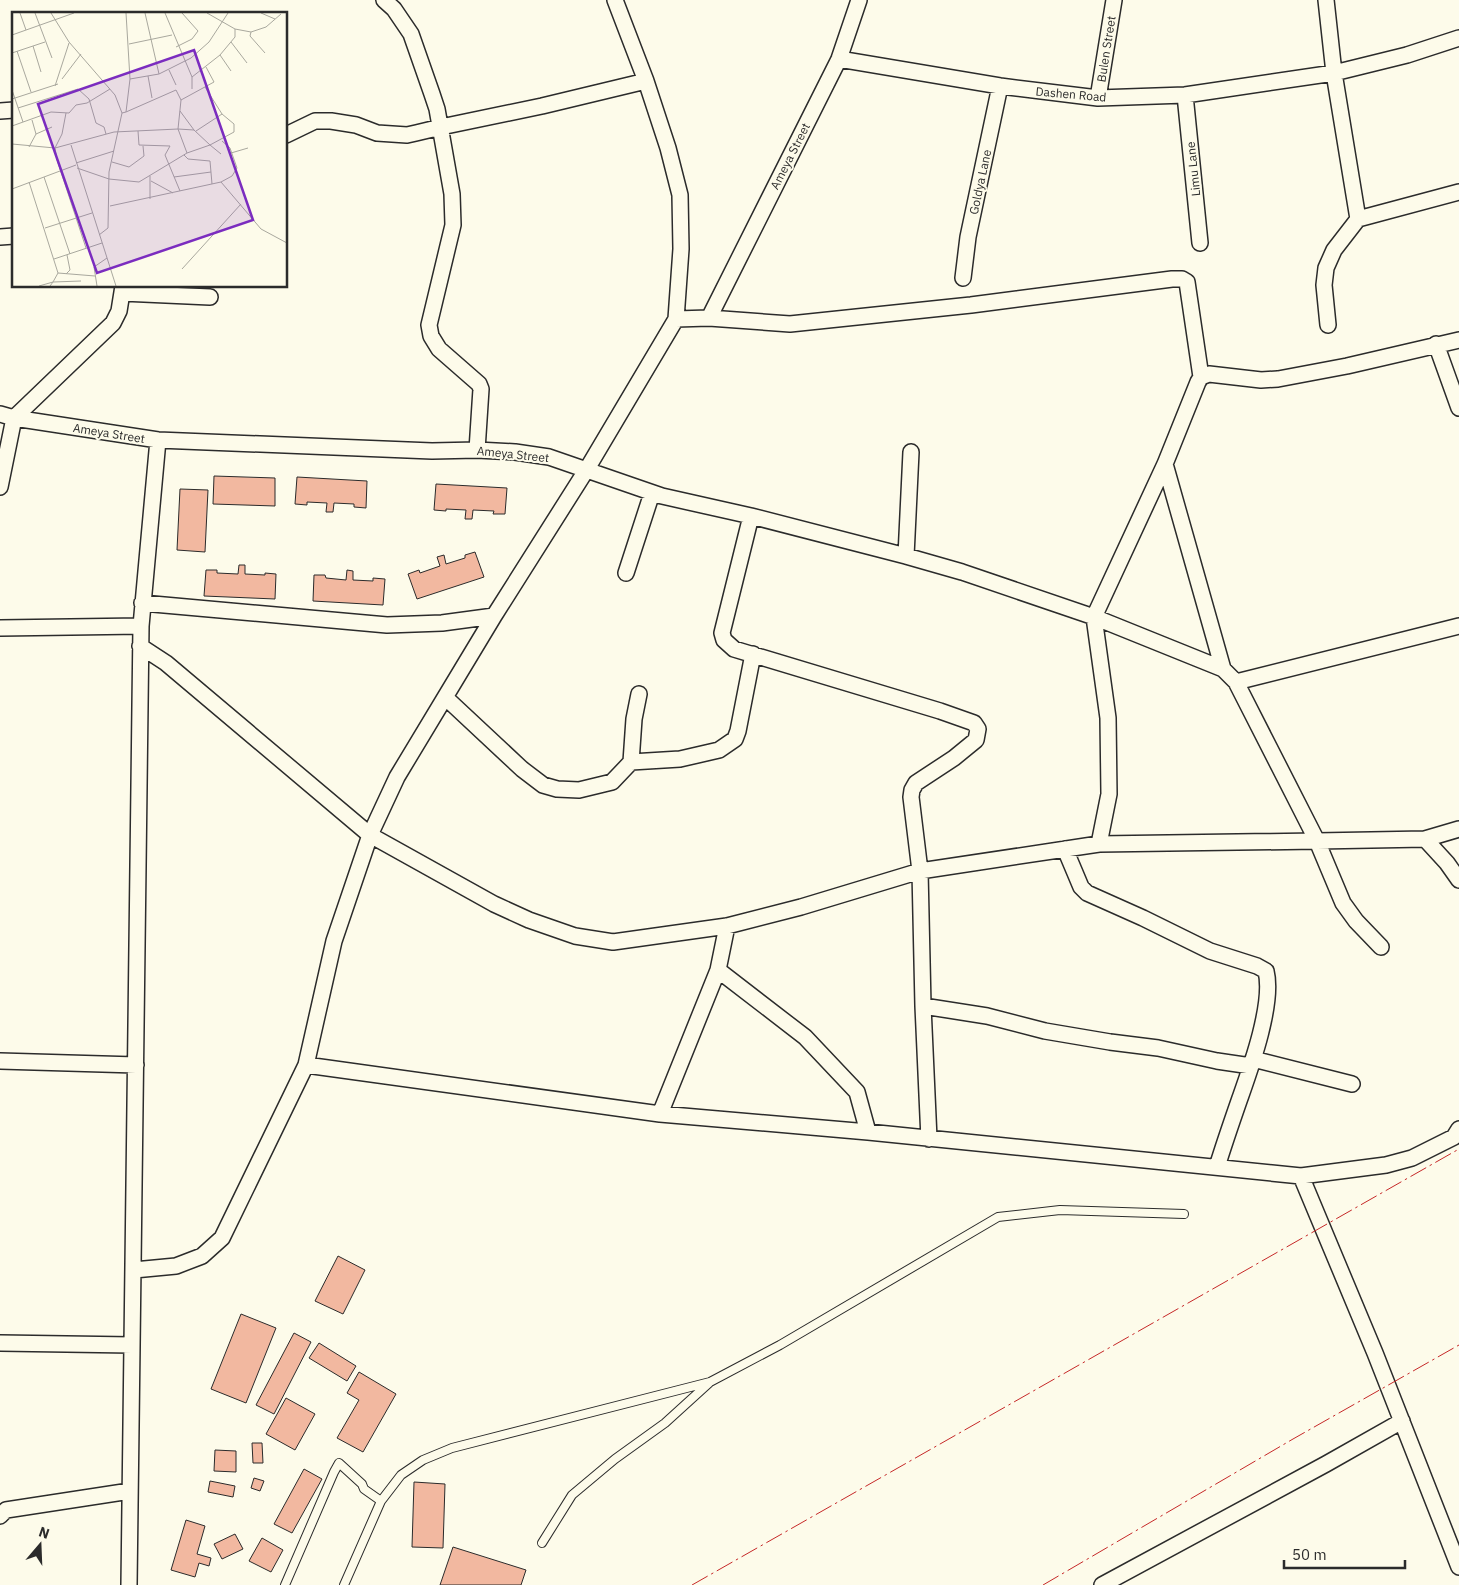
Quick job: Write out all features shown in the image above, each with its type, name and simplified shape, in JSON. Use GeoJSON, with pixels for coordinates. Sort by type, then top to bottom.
{"type":"FeatureCollection","features":[{"type":"Feature","properties":{"kind":"street"},"geometry":{"type":"LineString","coordinates":[[384,0],[394,9],[411,34],[435,102],[441,127],[452,194],[453,225],[428,325],[431,336],[439,349],[479,384],[481,389],[477,450]]}},
{"type":"Feature","properties":{"kind":"street"},"geometry":{"type":"LineString","coordinates":[[134,1270],[176,1266],[202,1256],[222,1238],[306,1065],[334,941],[370,835],[397,778],[494,616],[587,469],[676,319],[681,249],[680,195],[668,148],[646,82],[614,0]]}},
{"type":"Feature","properties":{"kind":"street","name":"Ameya Street"},"geometry":{"type":"LineString","coordinates":[[709,318],[839,59],[859,0]]}},
{"type":"Feature","properties":{"kind":"street","name":"Bulen Street"},"geometry":{"type":"LineString","coordinates":[[1098,98],[1114,0]]}},
{"type":"Feature","properties":{"kind":"street"},"geometry":{"type":"LineString","coordinates":[[1326,0],[1334,73],[1358,219]]}},
{"type":"Feature","properties":{"kind":"street","name":"Dashen Road"},"geometry":{"type":"LineString","coordinates":[[839,59],[1000,86],[1098,98],[1185,95],[1334,73],[1406,55],[1459,38]]}},
{"type":"Feature","properties":{"kind":"street"},"geometry":{"type":"LineString","coordinates":[[288,134],[315,121],[331,121],[377,133],[407,134],[646,82]]}},
{"type":"Feature","properties":{"kind":"street","name":"Goldya Lane"},"geometry":{"type":"LineString","coordinates":[[963,278],[968,237],[1000,86]]}},
{"type":"Feature","properties":{"kind":"street","name":"Limu Lane"},"geometry":{"type":"LineString","coordinates":[[1185,95],[1200,243]]}},
{"type":"Feature","properties":{"kind":"street"},"geometry":{"type":"LineString","coordinates":[[1328,326],[1324,285],[1326,268],[1334,250],[1358,219],[1459,192]]}},
{"type":"Feature","properties":{"kind":"street"},"geometry":{"type":"LineString","coordinates":[[676,319],[709,318],[790,324],[972,305],[1172,279],[1182,280],[1187,282],[1202,377]]}},
{"type":"Feature","properties":{"kind":"street"},"geometry":{"type":"LineString","coordinates":[[0,487],[7,416],[113,323],[119,311],[123,290],[210,297]]}},
{"type":"Feature","properties":{"kind":"street"},"geometry":{"type":"LineString","coordinates":[[1099,844],[1109,794],[1108,718],[1094,617],[1165,464],[1195,388],[1202,377],[1209,374],[1261,380],[1278,379],[1347,366],[1459,340]]}},
{"type":"Feature","properties":{"kind":"street"},"geometry":{"type":"LineString","coordinates":[[1436,344],[1459,408]]}},
{"type":"Feature","properties":{"kind":"street","name":"Ameya Street"},"geometry":{"type":"LineString","coordinates":[[7,416],[158,440],[432,451],[477,450],[515,452],[549,457],[652,493],[751,516],[962,572],[1094,617],[1223,669]]}},
{"type":"Feature","properties":{"kind":"street"},"geometry":{"type":"LineString","coordinates":[[129,1585],[140,646],[142,603],[158,440]]}},
{"type":"Feature","properties":{"kind":"street"},"geometry":{"type":"LineString","coordinates":[[906,556],[911,452]]}},
{"type":"Feature","properties":{"kind":"street"},"geometry":{"type":"LineString","coordinates":[[1165,464],[1223,669],[1236,682],[1317,841],[1343,904],[1356,921],[1381,947]]}},
{"type":"Feature","properties":{"kind":"street"},"geometry":{"type":"LineString","coordinates":[[626,573],[652,493]]}},
{"type":"Feature","properties":{"kind":"street"},"geometry":{"type":"LineString","coordinates":[[751,516],[722,633],[724,640],[734,649],[940,711],[974,723],[978,729],[976,740],[954,758],[916,783],[911,797],[920,871],[923,1006],[929,1138]]}},
{"type":"Feature","properties":{"kind":"street"},"geometry":{"type":"LineString","coordinates":[[142,603],[388,625],[442,623],[494,616]]}},
{"type":"Feature","properties":{"kind":"street"},"geometry":{"type":"LineString","coordinates":[[0,628],[141,626]]}},
{"type":"Feature","properties":{"kind":"street"},"geometry":{"type":"LineString","coordinates":[[1236,682],[1459,626]]}},
{"type":"Feature","properties":{"kind":"street"},"geometry":{"type":"LineString","coordinates":[[140,646],[166,663],[370,835],[494,904],[529,920],[575,936],[613,942],[728,926],[800,907],[920,871],[1065,848],[1099,844],[1425,839],[1459,829]]}},
{"type":"Feature","properties":{"kind":"street"},"geometry":{"type":"LineString","coordinates":[[631,762],[680,759],[719,750],[735,739],[740,723],[753,654]]}},
{"type":"Feature","properties":{"kind":"street"},"geometry":{"type":"LineString","coordinates":[[446,698],[522,769],[543,785],[557,789],[579,790],[612,782],[631,762],[634,719],[639,694]]}},
{"type":"Feature","properties":{"kind":"street"},"geometry":{"type":"LineString","coordinates":[[1425,839],[1447,863],[1459,880]]}},
{"type":"Feature","properties":{"kind":"street"},"geometry":{"type":"LineString","coordinates":[[1065,848],[1081,887],[1087,893],[1210,951],[1258,966],[1266,972],[1268,979],[1266,1008],[1252,1063],[1217,1167]]}},
{"type":"Feature","properties":{"kind":"street"},"geometry":{"type":"LineString","coordinates":[[660,1114],[718,970],[728,926]]}},
{"type":"Feature","properties":{"kind":"street"},"geometry":{"type":"LineString","coordinates":[[718,970],[805,1037],[857,1092],[868,1132]]}},
{"type":"Feature","properties":{"kind":"street"},"geometry":{"type":"LineString","coordinates":[[923,1006],[987,1016],[1054,1032],[1158,1048],[1217,1061],[1252,1063],[1352,1084]]}},
{"type":"Feature","properties":{"kind":"street"},"geometry":{"type":"LineString","coordinates":[[0,1061],[136,1065]]}},
{"type":"Feature","properties":{"kind":"street"},"geometry":{"type":"LineString","coordinates":[[306,1065],[660,1114],[868,1132],[1302,1176],[1386,1165],[1412,1158],[1454,1137],[1459,1129]]}},
{"type":"Feature","properties":{"kind":"street"},"geometry":{"type":"LineString","coordinates":[[1302,1176],[1402,1420],[1459,1566]]}},
{"type":"Feature","properties":{"kind":"street"},"geometry":{"type":"LineString","coordinates":[[0,1343],[132,1345]]}},
{"type":"Feature","properties":{"kind":"street"},"geometry":{"type":"LineString","coordinates":[[1102,1585],[1326,1464],[1402,1420]]}},
{"type":"Feature","properties":{"kind":"street"},"geometry":{"type":"LineString","coordinates":[[0,1516],[6,1510],[130,1491]]}},
{"type":"Feature","properties":{"kind":"lane"},"geometry":{"type":"LineString","coordinates":[[344,1585],[381,1501],[401,1476],[422,1460],[452,1448],[710,1382],[780,1345],[998,1217],[1060,1210],[1184,1214]]}},
{"type":"Feature","properties":{"kind":"lane"},"geometry":{"type":"LineString","coordinates":[[542,1543],[572,1495],[615,1459],[665,1423],[710,1382]]}},
{"type":"Feature","properties":{"kind":"lane"},"geometry":{"type":"LineString","coordinates":[[285,1585],[339,1463],[362,1484],[364,1489],[381,1501]]}},
{"type":"Feature","properties":{"kind":"building"},"geometry":{"type":"Polygon","coordinates":[[[214,476],[275,478],[275,506],[213,504],[214,476]]]}},
{"type":"Feature","properties":{"kind":"building"},"geometry":{"type":"Polygon","coordinates":[[[297,477],[367,481],[366,508],[354,507],[354,504],[334,503],[333,512],[326,512],[327,503],[307,502],[307,505],[295,504],[297,477]]]}},
{"type":"Feature","properties":{"kind":"building"},"geometry":{"type":"Polygon","coordinates":[[[436,484],[507,488],[505,514],[493,514],[494,511],[473,510],[472,519],[465,519],[466,510],[434,510],[436,484]]]}},
{"type":"Feature","properties":{"kind":"building"},"geometry":{"type":"Polygon","coordinates":[[[180,489],[208,490],[205,552],[177,550],[180,489]]]}},
{"type":"Feature","properties":{"kind":"building"},"geometry":{"type":"Polygon","coordinates":[[[475,552],[484,577],[417,599],[408,574],[419,570],[420,573],[440,566],[437,557],[444,555],[446,564],[465,558],[465,555],[475,552]]]}},
{"type":"Feature","properties":{"kind":"building"},"geometry":{"type":"Polygon","coordinates":[[[239,565],[245,565],[245,574],[276,574],[275,599],[204,596],[206,570],[217,570],[217,573],[238,574],[239,565]]]}},
{"type":"Feature","properties":{"kind":"building"},"geometry":{"type":"Polygon","coordinates":[[[347,570],[353,571],[353,580],[373,581],[373,578],[385,579],[383,605],[313,601],[314,575],[325,575],[326,578],[346,580],[347,570]]]}},
{"type":"Feature","properties":{"kind":"building"},"geometry":{"type":"Polygon","coordinates":[[[338,1256],[365,1270],[343,1314],[315,1301],[338,1256]]]}},
{"type":"Feature","properties":{"kind":"building"},"geometry":{"type":"Polygon","coordinates":[[[241,1314],[276,1328],[246,1403],[211,1389],[241,1314]]]}},
{"type":"Feature","properties":{"kind":"building"},"geometry":{"type":"Polygon","coordinates":[[[294,1333],[311,1342],[274,1414],[256,1405],[294,1333]]]}},
{"type":"Feature","properties":{"kind":"building"},"geometry":{"type":"Polygon","coordinates":[[[319,1343],[356,1366],[347,1381],[309,1358],[319,1343]]]}},
{"type":"Feature","properties":{"kind":"building"},"geometry":{"type":"Polygon","coordinates":[[[359,1372],[396,1394],[363,1452],[337,1438],[359,1400],[347,1393],[359,1372]]]}},
{"type":"Feature","properties":{"kind":"building"},"geometry":{"type":"Polygon","coordinates":[[[286,1398],[315,1414],[295,1450],[266,1434],[286,1398]]]}},
{"type":"Feature","properties":{"kind":"building"},"geometry":{"type":"Polygon","coordinates":[[[252,1443],[262,1443],[263,1463],[253,1463],[252,1443]]]}},
{"type":"Feature","properties":{"kind":"building"},"geometry":{"type":"Polygon","coordinates":[[[215,1450],[236,1451],[236,1472],[214,1471],[215,1450]]]}},
{"type":"Feature","properties":{"kind":"building"},"geometry":{"type":"Polygon","coordinates":[[[304,1469],[322,1479],[292,1533],[274,1524],[304,1469]]]}},
{"type":"Feature","properties":{"kind":"building"},"geometry":{"type":"Polygon","coordinates":[[[254,1478],[264,1481],[260,1491],[251,1488],[254,1478]]]}},
{"type":"Feature","properties":{"kind":"building"},"geometry":{"type":"Polygon","coordinates":[[[210,1481],[235,1486],[233,1497],[208,1492],[210,1481]]]}},
{"type":"Feature","properties":{"kind":"building"},"geometry":{"type":"Polygon","coordinates":[[[414,1482],[445,1484],[443,1548],[412,1547],[414,1482]]]}},
{"type":"Feature","properties":{"kind":"building"},"geometry":{"type":"Polygon","coordinates":[[[186,1520],[205,1526],[197,1554],[211,1558],[209,1566],[199,1563],[195,1577],[171,1570],[186,1520]]]}},
{"type":"Feature","properties":{"kind":"building"},"geometry":{"type":"Polygon","coordinates":[[[235,1534],[243,1549],[222,1559],[214,1544],[235,1534]]]}},
{"type":"Feature","properties":{"kind":"building"},"geometry":{"type":"Polygon","coordinates":[[[262,1538],[283,1550],[271,1572],[249,1561],[262,1538]]]}},
{"type":"Feature","properties":{"kind":"building"},"geometry":{"type":"Polygon","coordinates":[[[453,1547],[526,1570],[521,1585],[440,1585],[453,1547]]]}},
{"type":"Feature","properties":{"kind":"power"},"geometry":{"type":"LineString","coordinates":[[692,1585],[1459,1149]]}},
{"type":"Feature","properties":{"kind":"power"},"geometry":{"type":"LineString","coordinates":[[1043,1585],[1293,1439],[1459,1345]]}}]}
